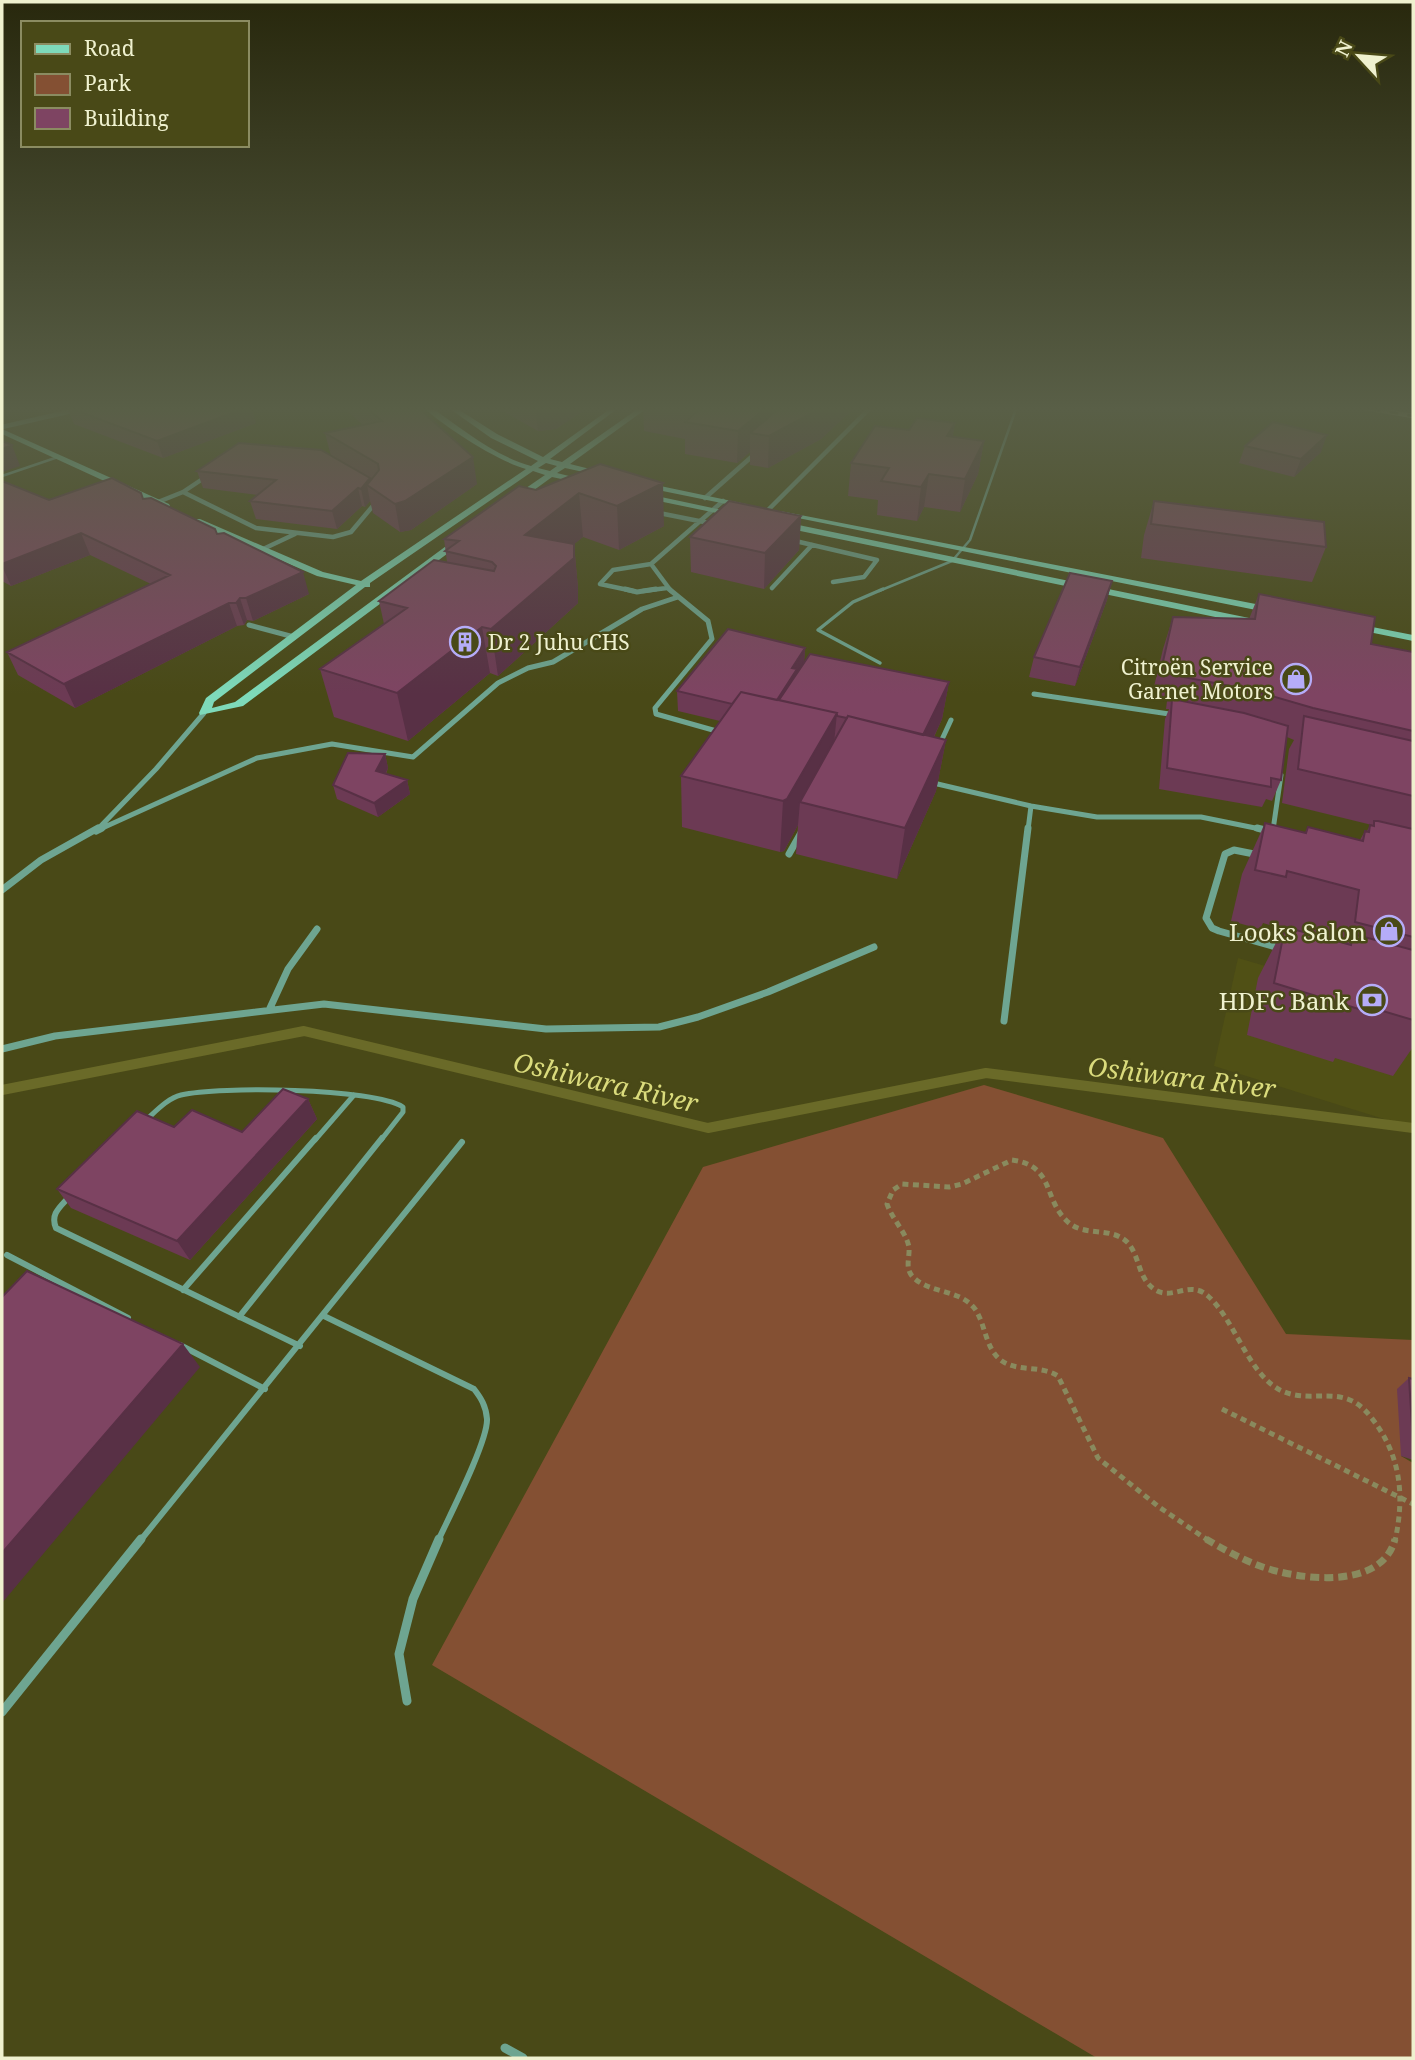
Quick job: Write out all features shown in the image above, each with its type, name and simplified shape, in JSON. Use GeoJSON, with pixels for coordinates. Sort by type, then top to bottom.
{"type":"FeatureCollection","features":[{"type":"Feature","properties":{"kind":"street"},"geometry":{"type":"LineString","coordinates":[[158,502],[168,510]]}},
{"type":"Feature","properties":{"kind":"street"},"geometry":{"type":"LineString","coordinates":[[204,502],[256,528],[333,537],[349,533],[375,502]]}},
{"type":"Feature","properties":{"kind":"street"},"geometry":{"type":"LineString","coordinates":[[96,831],[156,769],[204,713],[210,700],[363,584],[484,502]]}},
{"type":"Feature","properties":{"kind":"street"},"geometry":{"type":"LineString","coordinates":[[505,508],[513,502]]}},
{"type":"Feature","properties":{"kind":"street"},"geometry":{"type":"LineString","coordinates":[[675,502],[749,518]]}},
{"type":"Feature","properties":{"kind":"street"},"geometry":{"type":"LineString","coordinates":[[667,588],[637,592],[600,584],[613,570],[651,564],[722,502]]}},
{"type":"Feature","properties":{"kind":"street"},"geometry":{"type":"LineString","coordinates":[[729,502],[1277,611]]}},
{"type":"Feature","properties":{"kind":"street"},"geometry":{"type":"LineString","coordinates":[[768,510],[776,502]]}},
{"type":"Feature","properties":{"kind":"street"},"geometry":{"type":"LineString","coordinates":[[646,510],[725,527]]}},
{"type":"Feature","properties":{"kind":"street"},"geometry":{"type":"LineString","coordinates":[[184,514],[246,544],[320,574],[396,588]]}},
{"type":"Feature","properties":{"kind":"street"},"geometry":{"type":"LineString","coordinates":[[774,523],[1264,624]]}},
{"type":"Feature","properties":{"kind":"street"},"geometry":{"type":"LineString","coordinates":[[204,713],[239,704],[471,532]]}},
{"type":"Feature","properties":{"kind":"street"},"geometry":{"type":"LineString","coordinates":[[261,550],[296,534]]}},
{"type":"Feature","properties":{"kind":"street"},"geometry":{"type":"LineString","coordinates":[[787,540],[877,560],[864,577],[833,582]]}},
{"type":"Feature","properties":{"kind":"street"},"geometry":{"type":"LineString","coordinates":[[237,548],[246,544]]}},
{"type":"Feature","properties":{"kind":"street"},"geometry":{"type":"LineString","coordinates":[[772,588],[812,545]]}},
{"type":"Feature","properties":{"kind":"street"},"geometry":{"type":"LineString","coordinates":[[651,564],[667,588],[708,621],[712,639]]}},
{"type":"Feature","properties":{"kind":"street"},"geometry":{"type":"LineString","coordinates":[[2,890],[41,860],[96,831],[257,758],[332,744],[413,757],[498,683],[528,668],[553,662],[642,609],[678,597]]}},
{"type":"Feature","properties":{"kind":"street"},"geometry":{"type":"LineString","coordinates":[[249,625],[294,637]]}},
{"type":"Feature","properties":{"kind":"street"},"geometry":{"type":"LineString","coordinates":[[1345,625],[1413,638]]}},
{"type":"Feature","properties":{"kind":"street"},"geometry":{"type":"LineString","coordinates":[[712,639],[724,642]]}},
{"type":"Feature","properties":{"kind":"street"},"geometry":{"type":"LineString","coordinates":[[712,639],[655,708],[656,715],[728,734]]}},
{"type":"Feature","properties":{"kind":"street"},"geometry":{"type":"LineString","coordinates":[[1034,694],[1183,717]]}},
{"type":"Feature","properties":{"kind":"street"},"geometry":{"type":"LineString","coordinates":[[934,756],[951,720]]}},
{"type":"Feature","properties":{"kind":"street"},"geometry":{"type":"LineString","coordinates":[[1273,832],[1282,768]]}},
{"type":"Feature","properties":{"kind":"street"},"geometry":{"type":"LineString","coordinates":[[922,780],[1031,806],[1097,817],[1202,817],[1286,834]]}},
{"type":"Feature","properties":{"kind":"street"},"geometry":{"type":"LineString","coordinates":[[1004,1021],[1031,806]]}},
{"type":"Feature","properties":{"kind":"street"},"geometry":{"type":"LineString","coordinates":[[789,855],[808,819]]}},
{"type":"Feature","properties":{"kind":"street"},"geometry":{"type":"LineString","coordinates":[[1266,856],[1241,850],[1225,854],[1206,918],[1207,923],[1220,931],[1295,953]]}},
{"type":"Feature","properties":{"kind":"street"},"geometry":{"type":"LineString","coordinates":[[270,1008],[288,969],[317,929]]}},
{"type":"Feature","properties":{"kind":"street"},"geometry":{"type":"LineString","coordinates":[[2,1049],[55,1036],[270,1008],[324,1004],[545,1029],[659,1027],[698,1017],[768,992],[874,947]]}},
{"type":"Feature","properties":{"kind":"lane"},"geometry":{"type":"LineString","coordinates":[[880,663],[818,630],[853,602],[953,561],[970,540],[983,502]]}},
{"type":"Feature","properties":{"kind":"lane"},"geometry":{"type":"LineString","coordinates":[[144,1122],[167,1102],[181,1095],[290,1088],[397,1102],[403,1112],[239,1317]]}},
{"type":"Feature","properties":{"kind":"lane"},"geometry":{"type":"LineString","coordinates":[[183,1290],[354,1095]]}},
{"type":"Feature","properties":{"kind":"lane"},"geometry":{"type":"LineString","coordinates":[[2,1712],[462,1142]]}},
{"type":"Feature","properties":{"kind":"lane"},"geometry":{"type":"LineString","coordinates":[[73,1194],[56,1211],[53,1221],[56,1228],[300,1346]]}},
{"type":"Feature","properties":{"kind":"lane"},"geometry":{"type":"LineString","coordinates":[[6,1255],[142,1325]]}},
{"type":"Feature","properties":{"kind":"lane"},"geometry":{"type":"LineString","coordinates":[[324,1316],[474,1389],[483,1400],[487,1421],[475,1458],[413,1599],[399,1654],[407,1701]]}},
{"type":"Feature","properties":{"kind":"lane"},"geometry":{"type":"LineString","coordinates":[[166,1338],[265,1389]]}},
{"type":"Feature","properties":{"kind":"lane"},"geometry":{"type":"LineString","coordinates":[[505,2048],[523,2058]]}},
{"type":"Feature","properties":{"kind":"path"},"geometry":{"type":"LineString","coordinates":[[1012,1160],[1032,1163],[1040,1170],[1068,1222],[1077,1228],[1122,1238],[1130,1246],[1142,1279],[1149,1287],[1166,1295],[1190,1288],[1207,1294],[1258,1370],[1277,1390],[1291,1395],[1341,1396],[1362,1407],[1373,1420],[1393,1460],[1403,1500],[1394,1545],[1388,1558],[1360,1573],[1326,1579],[1278,1571],[1243,1559],[1198,1536],[1095,1456],[1081,1432],[1063,1382],[1055,1373],[1006,1363],[998,1358],[969,1302],[930,1287],[910,1274],[906,1264],[909,1250],[907,1240],[890,1216],[888,1197],[895,1187],[902,1184],[949,1187],[962,1184],[1012,1160]]}},
{"type":"Feature","properties":{"kind":"path"},"geometry":{"type":"LineString","coordinates":[[1222,1409],[1413,1504]]}},
{"type":"Feature","properties":{"kind":"shaded area"},"geometry":{"type":"Polygon","coordinates":[[[1238,958],[1413,1009],[1413,1128],[1214,1066],[1238,958]]]}},
{"type":"Feature","properties":{"kind":"green space"},"geometry":{"type":"Polygon","coordinates":[[[984,1085],[1163,1138],[1286,1334],[1413,1340],[1413,1390],[1401,1456],[1413,1463],[1413,2058],[1097,2058],[432,1665],[703,1167],[984,1085]]]}},
{"type":"Feature","properties":{"kind":"building"},"geometry":{"type":"Polygon","coordinates":[[[2,502],[160,502],[215,529],[217,534],[224,533],[303,572],[246,598],[240,598],[236,603],[229,603],[64,684],[7,652],[170,575],[81,533],[2,564],[2,502]]]}},
{"type":"Feature","properties":{"kind":"building"},"geometry":{"type":"Polygon","coordinates":[[[259,502],[342,502],[332,511],[259,502]]]}},
{"type":"Feature","properties":{"kind":"building"},"geometry":{"type":"Polygon","coordinates":[[[496,502],[567,502],[525,535],[574,544],[574,558],[491,629],[482,627],[397,693],[320,669],[407,608],[379,601],[434,560],[494,571],[496,566],[492,562],[445,551],[459,541],[444,539],[496,502]]]}},
{"type":"Feature","properties":{"kind":"building"},"geometry":{"type":"Polygon","coordinates":[[[606,502],[625,502],[617,506],[606,502]]]}},
{"type":"Feature","properties":{"kind":"building"},"geometry":{"type":"Polygon","coordinates":[[[728,502],[801,516],[765,553],[690,537],[728,502]]]}},
{"type":"Feature","properties":{"kind":"building"},"geometry":{"type":"Polygon","coordinates":[[[1154,502],[1324,522],[1326,547],[1151,524],[1154,502]]]}},
{"type":"Feature","properties":{"kind":"building"},"geometry":{"type":"Polygon","coordinates":[[[1070,573],[1112,581],[1080,667],[1034,657],[1070,573]]]}},
{"type":"Feature","properties":{"kind":"building"},"geometry":{"type":"Polygon","coordinates":[[[1259,594],[1375,617],[1371,644],[1413,652],[1413,731],[1313,708],[1251,690],[1178,676],[1178,668],[1162,666],[1173,617],[1255,619],[1259,594]]]}},
{"type":"Feature","properties":{"kind":"building"},"geometry":{"type":"Polygon","coordinates":[[[728,629],[805,648],[792,668],[797,669],[777,700],[741,692],[732,704],[677,691],[728,629]]]}},
{"type":"Feature","properties":{"kind":"building"},"geometry":{"type":"Polygon","coordinates":[[[810,654],[949,682],[923,735],[779,700],[810,654]]]}},
{"type":"Feature","properties":{"kind":"building"},"geometry":{"type":"Polygon","coordinates":[[[741,692],[837,713],[787,799],[783,801],[681,776],[741,692]]]}},
{"type":"Feature","properties":{"kind":"building"},"geometry":{"type":"Polygon","coordinates":[[[1172,699],[1244,713],[1288,726],[1281,780],[1271,778],[1271,787],[1167,768],[1172,699]]]}},
{"type":"Feature","properties":{"kind":"building"},"geometry":{"type":"Polygon","coordinates":[[[848,716],[946,740],[905,828],[800,802],[848,716]]]}},
{"type":"Feature","properties":{"kind":"building"},"geometry":{"type":"Polygon","coordinates":[[[1304,716],[1413,741],[1413,796],[1298,769],[1304,716]]]}},
{"type":"Feature","properties":{"kind":"building"},"geometry":{"type":"Polygon","coordinates":[[[348,753],[385,754],[376,771],[407,780],[374,803],[333,785],[348,753]]]}},
{"type":"Feature","properties":{"kind":"building"},"geometry":{"type":"Polygon","coordinates":[[[1374,821],[1413,829],[1413,937],[1355,922],[1359,890],[1287,871],[1286,877],[1255,870],[1265,823],[1306,833],[1308,827],[1363,841],[1365,831],[1369,832],[1374,821]]]}},
{"type":"Feature","properties":{"kind":"building"},"geometry":{"type":"Polygon","coordinates":[[[1285,927],[1351,945],[1353,934],[1413,950],[1413,1020],[1366,1006],[1365,1011],[1274,983],[1285,927]]]}},
{"type":"Feature","properties":{"kind":"building"},"geometry":{"type":"Polygon","coordinates":[[[283,1089],[308,1099],[177,1241],[57,1189],[137,1111],[174,1127],[192,1110],[242,1132],[283,1089]]]}},
{"type":"Feature","properties":{"kind":"building"},"geometry":{"type":"Polygon","coordinates":[[[27,1271],[183,1344],[2,1553],[2,1297],[27,1271]]]}},
{"type":"Feature","properties":{"kind":"building"},"geometry":{"type":"Polygon","coordinates":[[[1409,1378],[1413,1379],[1413,1443],[1409,1378]]]}},
{"type":"Feature","properties":{"kind":"waterway","name":"Oshiwara River"},"geometry":{"type":"LineString","coordinates":[[2,1090],[304,1031],[708,1128],[986,1073],[1413,1128]]}},
{"type":"Feature","properties":{"kind":"place","name":"Dr 2 Juhu CHS"},"geometry":{"type":"Point","coordinates":[465,642]}},
{"type":"Feature","properties":{"kind":"place","name":"Citroën Service Garnet Motors"},"geometry":{"type":"Point","coordinates":[1296,679]}},
{"type":"Feature","properties":{"kind":"place","name":"Looks Salon"},"geometry":{"type":"Point","coordinates":[1389,931]}},
{"type":"Feature","properties":{"kind":"place","name":"HDFC Bank"},"geometry":{"type":"Point","coordinates":[1372,1000]}}]}
